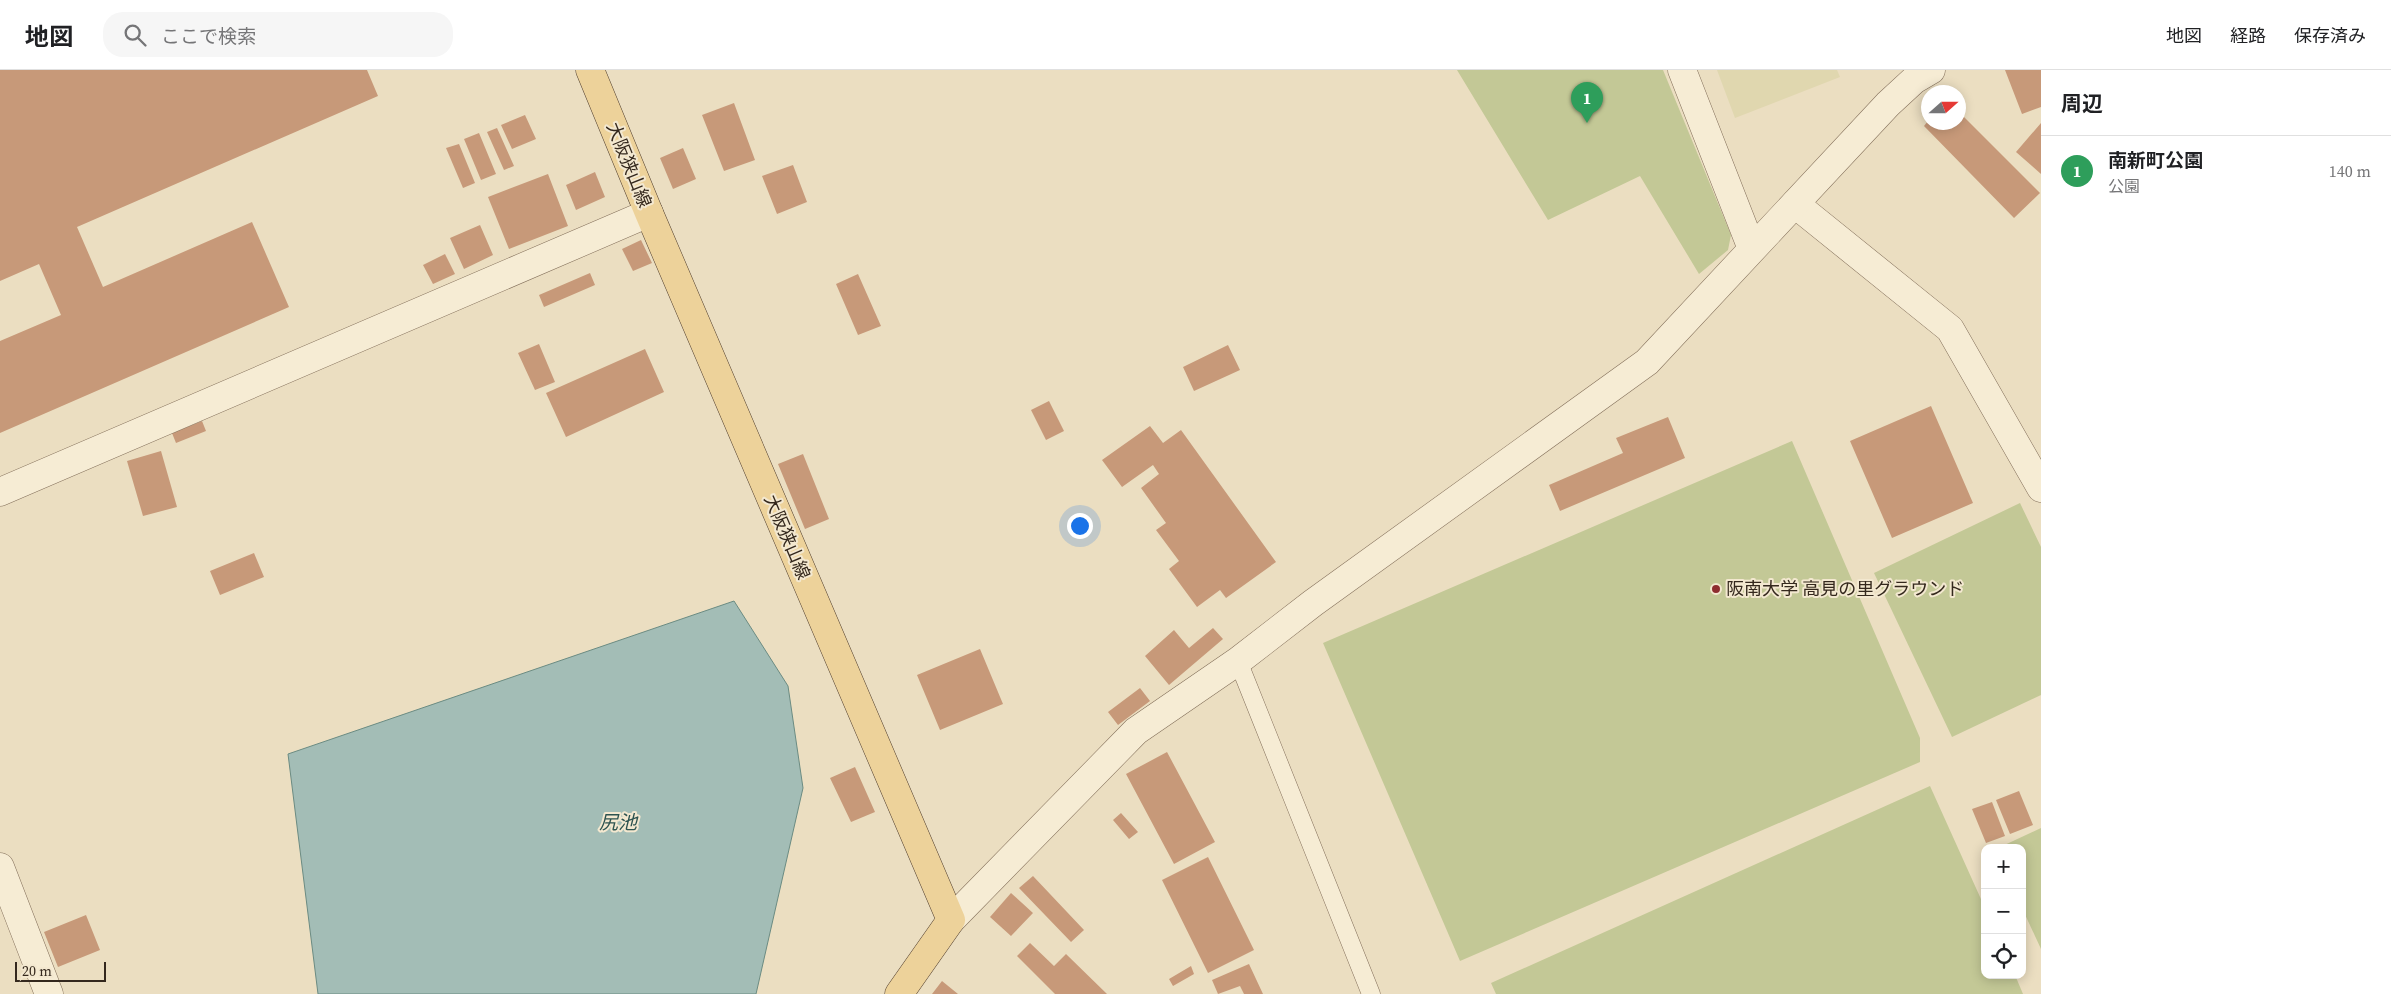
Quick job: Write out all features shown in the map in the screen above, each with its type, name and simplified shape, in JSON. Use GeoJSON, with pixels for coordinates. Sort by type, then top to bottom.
{"type":"FeatureCollection","features":[{"type":"Feature","properties":{"kind":"main road","name":"大阪狭山線"},"geometry":{"type":"LineString","coordinates":[[590,70],[649,213],[951,920]]}},
{"type":"Feature","properties":{"kind":"main road"},"geometry":{"type":"LineString","coordinates":[[899,994],[951,920]]}},
{"type":"Feature","properties":{"kind":"street"},"geometry":{"type":"LineString","coordinates":[[1682,70],[1752,249]]}},
{"type":"Feature","properties":{"kind":"street"},"geometry":{"type":"LineString","coordinates":[[951,920],[1136,731],[1238,660],[1313,603],[1647,362],[1888,104],[1914,80],[1931,70]]}},
{"type":"Feature","properties":{"kind":"street"},"geometry":{"type":"LineString","coordinates":[[1794,204],[1950,328],[2041,488]]}},
{"type":"Feature","properties":{"kind":"street"},"geometry":{"type":"LineString","coordinates":[[0,492],[649,213]]}},
{"type":"Feature","properties":{"kind":"street"},"geometry":{"type":"LineString","coordinates":[[0,867],[49,994]]}},
{"type":"Feature","properties":{"kind":"lane"},"geometry":{"type":"LineString","coordinates":[[1238,660],[1371,994]]}},
{"type":"Feature","properties":{"kind":"shaded area"},"geometry":{"type":"Polygon","coordinates":[[[1717,70],[1837,70],[1840,77],[1735,118],[1717,70]]]}},
{"type":"Feature","properties":{"kind":"green space"},"geometry":{"type":"Polygon","coordinates":[[[1457,70],[1663,70],[1731,235],[1728,250],[1699,274],[1640,176],[1548,220],[1457,70]]]}},
{"type":"Feature","properties":{"kind":"green space"},"geometry":{"type":"Polygon","coordinates":[[[1792,441],[1920,738],[1920,762],[1460,961],[1323,643],[1792,441]]]}},
{"type":"Feature","properties":{"kind":"green space"},"geometry":{"type":"Polygon","coordinates":[[[2020,503],[2041,547],[2041,695],[1952,737],[1874,573],[2020,503]]]}},
{"type":"Feature","properties":{"kind":"green space"},"geometry":{"type":"Polygon","coordinates":[[[1930,786],[1981,899],[1981,979],[2017,979],[2023,994],[1496,994],[1491,983],[1930,786]]]}},
{"type":"Feature","properties":{"kind":"green space"},"geometry":{"type":"Polygon","coordinates":[[[2041,828],[2041,949],[2026,917],[2026,844],[2007,844],[2041,828]]]}},
{"type":"Feature","properties":{"kind":"water","name":"尻池"},"geometry":{"type":"Polygon","coordinates":[[[734,601],[788,686],[803,788],[756,994],[318,994],[288,754],[734,601]]]}},
{"type":"Feature","properties":{"kind":"building"},"geometry":{"type":"Polygon","coordinates":[[[0,70],[367,70],[378,96],[77,227],[103,287],[252,222],[289,307],[0,433],[0,341],[61,315],[39,264],[0,281],[0,70]]]}},
{"type":"Feature","properties":{"kind":"building"},"geometry":{"type":"Polygon","coordinates":[[[2005,70],[2041,70],[2041,107],[2022,114],[2005,70]]]}},
{"type":"Feature","properties":{"kind":"building"},"geometry":{"type":"Polygon","coordinates":[[[734,103],[755,160],[724,171],[702,115],[734,103]]]}},
{"type":"Feature","properties":{"kind":"building"},"geometry":{"type":"Polygon","coordinates":[[[525,115],[536,139],[512,149],[501,125],[525,115]]]}},
{"type":"Feature","properties":{"kind":"building"},"geometry":{"type":"Polygon","coordinates":[[[1966,119],[2040,193],[2014,218],[1928,130],[1966,130],[1966,119]]]}},
{"type":"Feature","properties":{"kind":"building"},"geometry":{"type":"Polygon","coordinates":[[[2041,123],[2041,174],[2016,152],[2041,123]]]}},
{"type":"Feature","properties":{"kind":"building"},"geometry":{"type":"Polygon","coordinates":[[[497,128],[514,166],[504,170],[487,132],[497,128]]]}},
{"type":"Feature","properties":{"kind":"building"},"geometry":{"type":"Polygon","coordinates":[[[479,133],[496,174],[481,180],[464,139],[479,133]]]}},
{"type":"Feature","properties":{"kind":"building"},"geometry":{"type":"Polygon","coordinates":[[[459,144],[475,183],[463,188],[446,148],[459,144]]]}},
{"type":"Feature","properties":{"kind":"building"},"geometry":{"type":"Polygon","coordinates":[[[683,148],[696,179],[673,189],[660,158],[683,148]]]}},
{"type":"Feature","properties":{"kind":"building"},"geometry":{"type":"Polygon","coordinates":[[[793,165],[807,202],[777,214],[762,176],[793,165]]]}},
{"type":"Feature","properties":{"kind":"building"},"geometry":{"type":"Polygon","coordinates":[[[595,172],[605,197],[576,210],[566,185],[595,172]]]}},
{"type":"Feature","properties":{"kind":"building"},"geometry":{"type":"Polygon","coordinates":[[[548,174],[568,226],[509,249],[488,197],[548,174]]]}},
{"type":"Feature","properties":{"kind":"building"},"geometry":{"type":"Polygon","coordinates":[[[480,225],[493,255],[464,269],[450,238],[480,225]]]}},
{"type":"Feature","properties":{"kind":"building"},"geometry":{"type":"Polygon","coordinates":[[[641,240],[652,263],[633,271],[622,249],[641,240]]]}},
{"type":"Feature","properties":{"kind":"building"},"geometry":{"type":"Polygon","coordinates":[[[445,254],[455,274],[433,284],[423,265],[445,254]]]}},
{"type":"Feature","properties":{"kind":"building"},"geometry":{"type":"Polygon","coordinates":[[[590,273],[595,285],[544,307],[539,295],[590,273]]]}},
{"type":"Feature","properties":{"kind":"building"},"geometry":{"type":"Polygon","coordinates":[[[858,274],[881,326],[858,335],[836,284],[858,274]]]}},
{"type":"Feature","properties":{"kind":"building"},"geometry":{"type":"Polygon","coordinates":[[[539,344],[555,382],[535,390],[518,353],[539,344]]]}},
{"type":"Feature","properties":{"kind":"building"},"geometry":{"type":"Polygon","coordinates":[[[1228,345],[1240,370],[1194,391],[1183,367],[1228,345]]]}},
{"type":"Feature","properties":{"kind":"building"},"geometry":{"type":"Polygon","coordinates":[[[645,349],[664,392],[566,437],[546,393],[645,349]]]}},
{"type":"Feature","properties":{"kind":"building"},"geometry":{"type":"Polygon","coordinates":[[[1049,401],[1064,431],[1046,440],[1031,410],[1049,401]]]}},
{"type":"Feature","properties":{"kind":"building"},"geometry":{"type":"Polygon","coordinates":[[[1931,406],[1973,503],[1892,538],[1850,441],[1931,406]]]}},
{"type":"Feature","properties":{"kind":"building"},"geometry":{"type":"Polygon","coordinates":[[[1668,417],[1685,458],[1560,511],[1549,485],[1623,453],[1616,438],[1668,417]]]}},
{"type":"Feature","properties":{"kind":"building"},"geometry":{"type":"Polygon","coordinates":[[[202,421],[206,431],[176,443],[172,433],[202,421]]]}},
{"type":"Feature","properties":{"kind":"building"},"geometry":{"type":"Polygon","coordinates":[[[1150,426],[1163,443],[1181,430],[1276,562],[1226,598],[1220,590],[1197,607],[1169,569],[1179,561],[1156,530],[1166,523],[1141,488],[1159,474],[1153,465],[1122,487],[1102,460],[1150,426]]]}},
{"type":"Feature","properties":{"kind":"building"},"geometry":{"type":"Polygon","coordinates":[[[161,451],[177,507],[143,516],[127,461],[161,451]]]}},
{"type":"Feature","properties":{"kind":"building"},"geometry":{"type":"Polygon","coordinates":[[[803,454],[829,519],[805,529],[778,464],[803,454]]]}},
{"type":"Feature","properties":{"kind":"building"},"geometry":{"type":"Polygon","coordinates":[[[254,553],[264,577],[220,595],[210,571],[254,553]]]}},
{"type":"Feature","properties":{"kind":"building"},"geometry":{"type":"Polygon","coordinates":[[[1213,628],[1223,639],[1169,685],[1145,656],[1174,630],[1189,648],[1213,628]]]}},
{"type":"Feature","properties":{"kind":"building"},"geometry":{"type":"Polygon","coordinates":[[[980,649],[1003,704],[940,730],[917,675],[980,649]]]}},
{"type":"Feature","properties":{"kind":"building"},"geometry":{"type":"Polygon","coordinates":[[[1140,688],[1150,701],[1118,725],[1108,712],[1140,688]]]}},
{"type":"Feature","properties":{"kind":"building"},"geometry":{"type":"Polygon","coordinates":[[[1167,752],[1215,842],[1174,864],[1126,774],[1167,752]]]}},
{"type":"Feature","properties":{"kind":"building"},"geometry":{"type":"Polygon","coordinates":[[[855,767],[875,812],[851,822],[830,778],[855,767]]]}},
{"type":"Feature","properties":{"kind":"building"},"geometry":{"type":"Polygon","coordinates":[[[2019,791],[2033,825],[2010,834],[1996,800],[2019,791]]]}},
{"type":"Feature","properties":{"kind":"building"},"geometry":{"type":"Polygon","coordinates":[[[1992,802],[2005,836],[1986,843],[1972,809],[1992,802]]]}},
{"type":"Feature","properties":{"kind":"building"},"geometry":{"type":"Polygon","coordinates":[[[1121,813],[1138,832],[1129,839],[1113,820],[1121,813]]]}},
{"type":"Feature","properties":{"kind":"building"},"geometry":{"type":"Polygon","coordinates":[[[1208,857],[1254,950],[1208,973],[1162,880],[1208,857]]]}},
{"type":"Feature","properties":{"kind":"building"},"geometry":{"type":"Polygon","coordinates":[[[1033,876],[1084,930],[1071,942],[1019,888],[1033,876]]]}},
{"type":"Feature","properties":{"kind":"building"},"geometry":{"type":"Polygon","coordinates":[[[1011,893],[1033,913],[1011,936],[990,917],[1011,893]]]}},
{"type":"Feature","properties":{"kind":"building"},"geometry":{"type":"Polygon","coordinates":[[[86,915],[100,950],[58,967],[44,932],[86,915]]]}},
{"type":"Feature","properties":{"kind":"building"},"geometry":{"type":"Polygon","coordinates":[[[1030,943],[1054,966],[1066,954],[1107,994],[1055,994],[1017,956],[1030,943]]]}},
{"type":"Feature","properties":{"kind":"building"},"geometry":{"type":"Polygon","coordinates":[[[1249,964],[1263,994],[1244,994],[1240,986],[1218,994],[1212,980],[1249,964]]]}},
{"type":"Feature","properties":{"kind":"building"},"geometry":{"type":"Polygon","coordinates":[[[1191,966],[1194,974],[1173,986],[1169,979],[1191,966]]]}},
{"type":"Feature","properties":{"kind":"building"},"geometry":{"type":"Polygon","coordinates":[[[942,981],[958,994],[932,994],[942,981]]]}},
{"type":"Feature","properties":{"kind":"place","name":"南新町公園"},"geometry":{"type":"Point","coordinates":[1587,123]}},
{"type":"Feature","properties":{"kind":"place","name":"阪南大学 高見の里グラウンド"},"geometry":{"type":"Point","coordinates":[1716,589]}}]}
